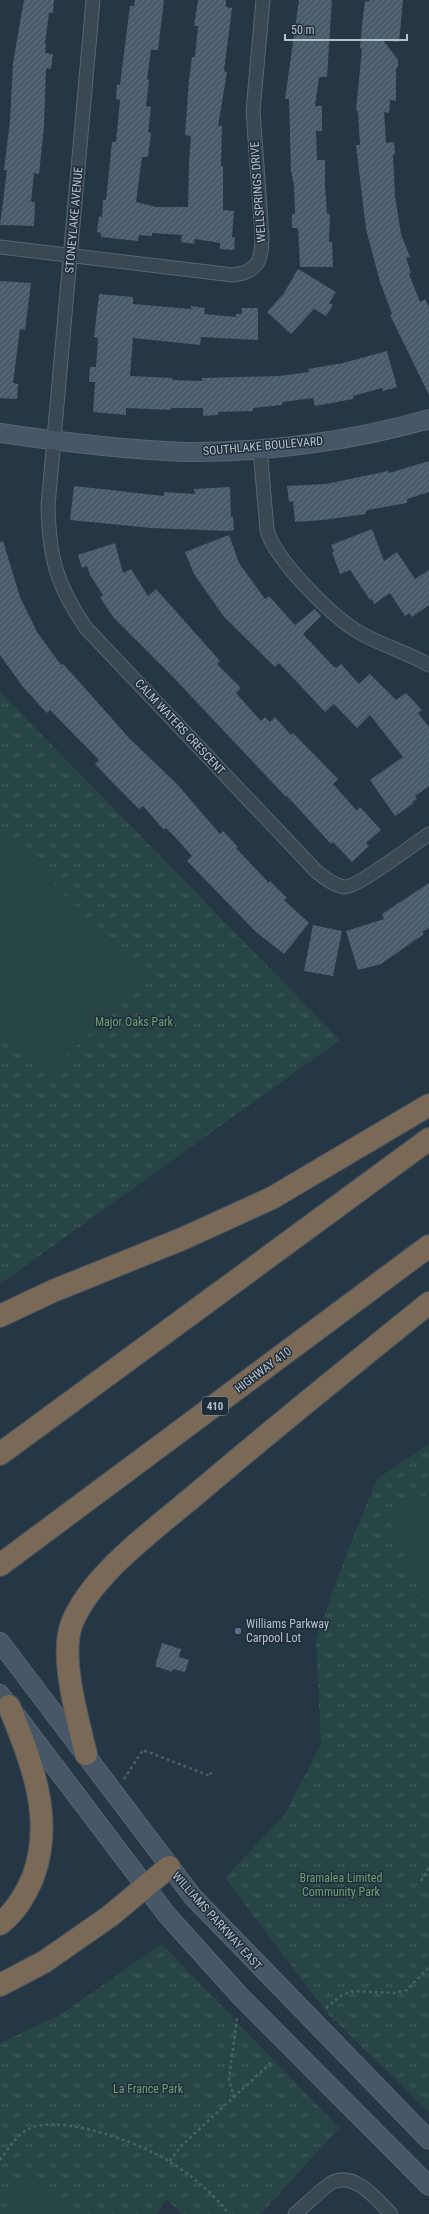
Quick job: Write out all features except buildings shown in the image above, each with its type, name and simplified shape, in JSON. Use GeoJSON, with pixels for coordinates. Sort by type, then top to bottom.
{"type":"FeatureCollection","features":[{"type":"Feature","properties":{"kind":"highway"},"geometry":{"type":"LineString","coordinates":[[0,1316],[53,1291],[182,1240],[272,1198],[429,1105]]}},
{"type":"Feature","properties":{"kind":"highway"},"geometry":{"type":"LineString","coordinates":[[0,1454],[429,1139]]}},
{"type":"Feature","properties":{"kind":"highway","name":"HIGHWAY 410"},"geometry":{"type":"LineString","coordinates":[[1,1565],[429,1246]]}},
{"type":"Feature","properties":{"kind":"highway"},"geometry":{"type":"LineString","coordinates":[[86,1754],[75,1708],[68,1645],[72,1625],[82,1602],[130,1550],[429,1303]]}},
{"type":"Feature","properties":{"kind":"highway"},"geometry":{"type":"LineString","coordinates":[[0,1924],[11,1915],[22,1901],[37,1865],[42,1826],[42,1806],[35,1776],[4,1700]]}},
{"type":"Feature","properties":{"kind":"highway"},"geometry":{"type":"LineString","coordinates":[[0,1985],[44,1962],[110,1916],[170,1867]]}},
{"type":"Feature","properties":{"kind":"main road","name":"SOUTHLAKE BOULEVARD"},"geometry":{"type":"LineString","coordinates":[[0,433],[54,441],[120,448],[183,452],[260,449],[351,438],[429,419]]}},
{"type":"Feature","properties":{"kind":"main road","name":"WILLIAMS PARKWAY EAST"},"geometry":{"type":"LineString","coordinates":[[0,1642],[193,1897],[235,1942],[429,2140]]}},
{"type":"Feature","properties":{"kind":"main road"},"geometry":{"type":"LineString","coordinates":[[4,1700],[168,1915],[240,1996],[429,2186]]}},
{"type":"Feature","properties":{"kind":"street","name":"STONEYLAKE AVENUE"},"geometry":{"type":"LineString","coordinates":[[54,441],[93,0]]}},
{"type":"Feature","properties":{"kind":"street","name":"WELLSPRINGS DRIVE"},"geometry":{"type":"LineString","coordinates":[[0,247],[233,275],[246,273],[254,266],[262,256],[262,236],[253,112],[263,0]]}},
{"type":"Feature","properties":{"kind":"street","name":"CALM WATERS CRESCENT"},"geometry":{"type":"LineString","coordinates":[[54,441],[48,506],[49,534],[52,560],[71,606],[86,628],[317,872],[332,884],[345,887],[360,882],[429,834]]}},
{"type":"Feature","properties":{"kind":"street"},"geometry":{"type":"LineString","coordinates":[[260,449],[267,530],[270,541],[287,565],[344,624],[363,635],[429,665]]}},
{"type":"Feature","properties":{"kind":"street"},"geometry":{"type":"LineString","coordinates":[[295,2214],[333,2182],[349,2180],[370,2192],[391,2214]]}},
{"type":"Feature","properties":{"kind":"path"},"geometry":{"type":"LineString","coordinates":[[124,1779],[143,1750],[210,1776],[211,1772]]}},
{"type":"Feature","properties":{"kind":"path"},"geometry":{"type":"LineString","coordinates":[[421,1881],[429,1867]]}},
{"type":"Feature","properties":{"kind":"path"},"geometry":{"type":"LineString","coordinates":[[326,2008],[342,1994],[354,1991],[394,1993],[407,1990],[429,1967]]}},
{"type":"Feature","properties":{"kind":"path"},"geometry":{"type":"LineString","coordinates":[[234,2098],[229,2079],[237,2016]]}},
{"type":"Feature","properties":{"kind":"path"},"geometry":{"type":"LineString","coordinates":[[170,2162],[182,2146],[273,2061]]}},
{"type":"Feature","properties":{"kind":"path"},"geometry":{"type":"LineString","coordinates":[[0,2160],[19,2135],[37,2126],[65,2124],[118,2138],[170,2162],[220,2202],[228,2214]]}},
{"type":"Feature","properties":{"kind":"green space","name":"Major Oaks Park"},"geometry":{"type":"Polygon","coordinates":[[[0,692],[340,1040],[0,1284],[0,692]]]}},
{"type":"Feature","properties":{"kind":"green space"},"geometry":{"type":"Polygon","coordinates":[[[0,830],[146,977],[46,1076],[0,1030],[0,830]]]}},
{"type":"Feature","properties":{"kind":"green space","name":"Bramalea Limited Community Park"},"geometry":{"type":"Polygon","coordinates":[[[429,1444],[429,2112],[328,2014],[225,1878],[285,1814],[321,1744],[316,1639],[348,1550],[377,1479],[429,1444]]]}},
{"type":"Feature","properties":{"kind":"green space"},"geometry":{"type":"Polygon","coordinates":[[[429,1494],[429,1610],[386,1513],[429,1494]]]}},
{"type":"Feature","properties":{"kind":"green space","name":"La France Park"},"geometry":{"type":"Polygon","coordinates":[[[162,1944],[339,2128],[261,2214],[182,2214],[166,2199],[157,2214],[0,2214],[0,2043],[61,2014],[162,1944]]]}},
{"type":"Feature","properties":{"kind":"green space"},"geometry":{"type":"Polygon","coordinates":[[[21,2179],[88,2214],[3,2214],[21,2179]]]}},
{"type":"Feature","properties":{"kind":"place","name":"Williams Parkway Carpool Lot"},"geometry":{"type":"Point","coordinates":[238,1631]}}]}
